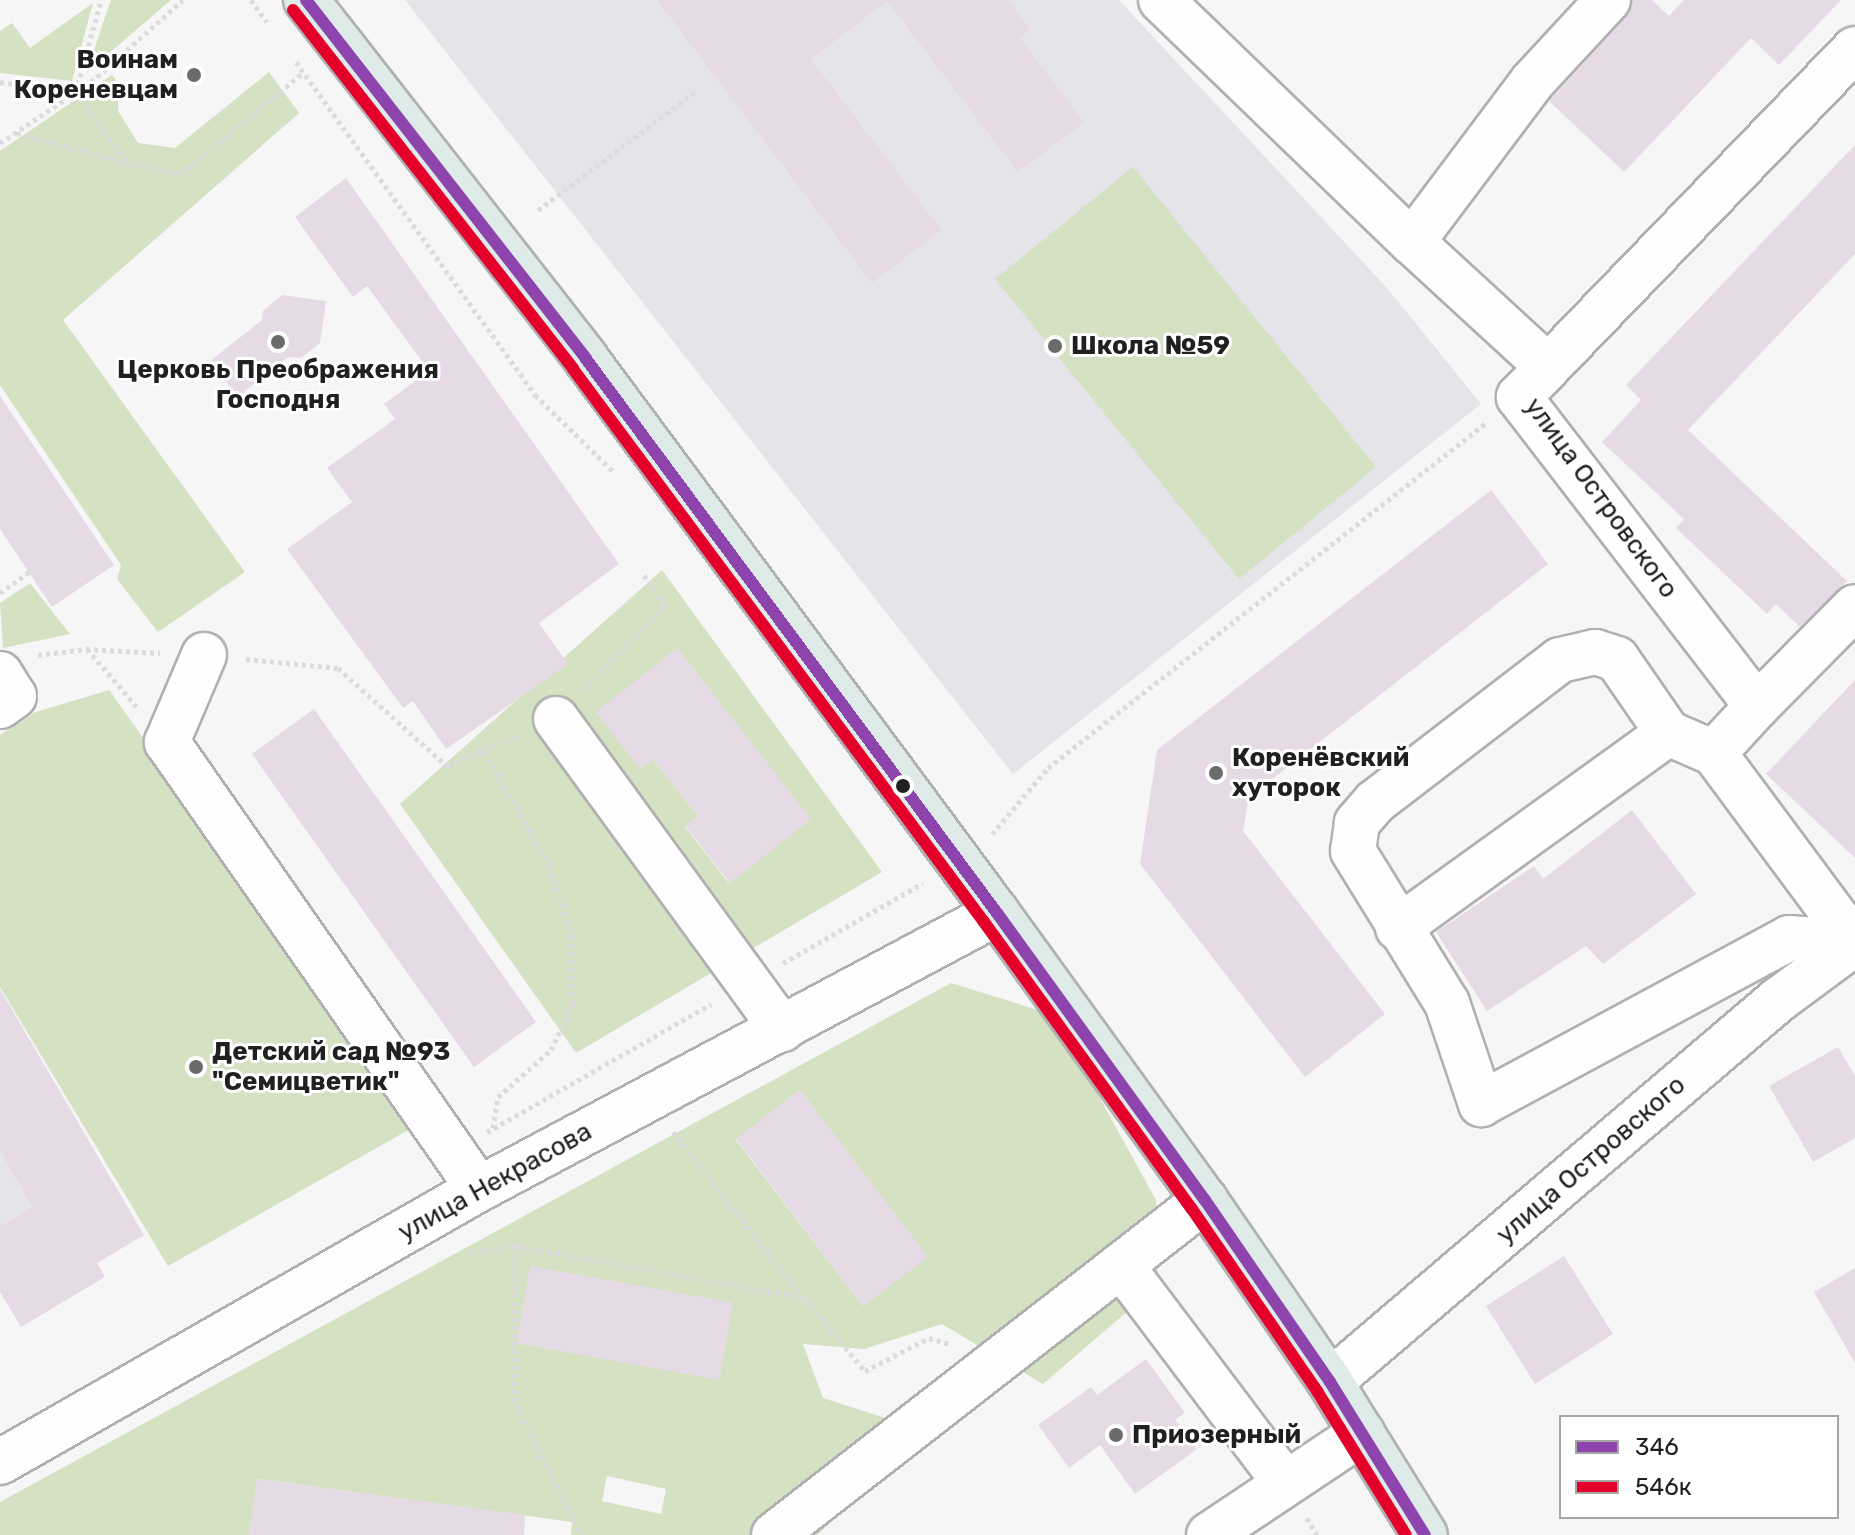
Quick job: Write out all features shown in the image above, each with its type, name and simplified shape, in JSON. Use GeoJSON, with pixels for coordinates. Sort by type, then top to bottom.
{"type":"FeatureCollection","features":[{"type":"Feature","properties":{"kind":"main road"},"geometry":{"type":"LineString","coordinates":[[306,0],[595,372],[997,913],[1205,1200],[1330,1382],[1425,1535]]}},
{"type":"Feature","properties":{"kind":"street"},"geometry":{"type":"LineString","coordinates":[[1161,0],[1412,242],[1534,382]]}},
{"type":"Feature","properties":{"kind":"street"},"geometry":{"type":"LineString","coordinates":[[1412,242],[1532,82],[1608,0]]}},
{"type":"Feature","properties":{"kind":"street","name":"улица Островского"},"geometry":{"type":"LineString","coordinates":[[1757,706],[1534,382],[1855,49]]}},
{"type":"Feature","properties":{"kind":"street"},"geometry":{"type":"LineString","coordinates":[[1714,753],[1855,607]]}},
{"type":"Feature","properties":{"kind":"street"},"geometry":{"type":"LineString","coordinates":[[1595,652],[1617,659],[1668,733],[1714,753],[1855,943],[1789,938],[1481,1104],[1447,1003],[1353,851],[1357,823],[1375,802],[1560,660],[1595,652]]}},
{"type":"Feature","properties":{"kind":"street"},"geometry":{"type":"LineString","coordinates":[[204,655],[167,742],[479,1189]]}},
{"type":"Feature","properties":{"kind":"street"},"geometry":{"type":"LineString","coordinates":[[0,706],[14,696],[14,665]]}},
{"type":"Feature","properties":{"kind":"street"},"geometry":{"type":"LineString","coordinates":[[556,719],[782,1029]]}},
{"type":"Feature","properties":{"kind":"street"},"geometry":{"type":"LineString","coordinates":[[1398,928],[1668,733]]}},
{"type":"Feature","properties":{"kind":"street","name":"улица Некрасова"},"geometry":{"type":"LineString","coordinates":[[0,1462],[479,1189],[997,913]]}},
{"type":"Feature","properties":{"kind":"street","name":"улица Островского"},"geometry":{"type":"LineString","coordinates":[[1330,1382],[1778,1000],[1855,943]]}},
{"type":"Feature","properties":{"kind":"street"},"geometry":{"type":"LineString","coordinates":[[774,1535],[1205,1200]]}},
{"type":"Feature","properties":{"kind":"street"},"geometry":{"type":"LineString","coordinates":[[1121,1265],[1285,1483]]}},
{"type":"Feature","properties":{"kind":"street"},"geometry":{"type":"LineString","coordinates":[[1209,1535],[1362,1433]]}},
{"type":"Feature","properties":{"kind":"path"},"geometry":{"type":"LineString","coordinates":[[76,92],[101,0]]}},
{"type":"Feature","properties":{"kind":"path"},"geometry":{"type":"LineString","coordinates":[[0,143],[76,92],[183,0]]}},
{"type":"Feature","properties":{"kind":"path"},"geometry":{"type":"LineString","coordinates":[[251,0],[277,36]]}},
{"type":"Feature","properties":{"kind":"path"},"geometry":{"type":"LineString","coordinates":[[286,48],[370,163]]}},
{"type":"Feature","properties":{"kind":"path"},"geometry":{"type":"LineString","coordinates":[[16,133],[126,163],[181,174],[304,72]]}},
{"type":"Feature","properties":{"kind":"path"},"geometry":{"type":"LineString","coordinates":[[0,82],[76,92],[126,163]]}},
{"type":"Feature","properties":{"kind":"path"},"geometry":{"type":"LineString","coordinates":[[538,210],[697,90]]}},
{"type":"Feature","properties":{"kind":"path"},"geometry":{"type":"LineString","coordinates":[[957,862],[1001,826],[1048,768],[1534,382]]}},
{"type":"Feature","properties":{"kind":"path"},"geometry":{"type":"LineString","coordinates":[[0,593],[29,572]]}},
{"type":"Feature","properties":{"kind":"path"},"geometry":{"type":"LineString","coordinates":[[14,665],[86,649],[204,655],[338,668],[447,766],[556,719],[664,605],[643,574]]}},
{"type":"Feature","properties":{"kind":"path"},"geometry":{"type":"LineString","coordinates":[[86,649],[167,742]]}},
{"type":"Feature","properties":{"kind":"path"},"geometry":{"type":"LineString","coordinates":[[483,750],[550,866],[572,938],[573,1004],[551,1050],[498,1097],[493,1129]]}},
{"type":"Feature","properties":{"kind":"path"},"geometry":{"type":"LineString","coordinates":[[648,1100],[865,1371],[929,1338],[1000,1359]]}},
{"type":"Feature","properties":{"kind":"path"},"geometry":{"type":"LineString","coordinates":[[472,1251],[516,1246],[804,1298]]}},
{"type":"Feature","properties":{"kind":"path"},"geometry":{"type":"LineString","coordinates":[[516,1246],[513,1398],[581,1535]]}},
{"type":"Feature","properties":{"kind":"shaded area","name":"Школа №59"},"geometry":{"type":"Polygon","coordinates":[[[405,0],[1119,0],[1387,288],[1481,404],[1013,774],[405,0]]]}},
{"type":"Feature","properties":{"kind":"shaded area"},"geometry":{"type":"Polygon","coordinates":[[[0,1152],[32,1207],[0,1226],[0,1152]]]}},
{"type":"Feature","properties":{"kind":"green space"},"geometry":{"type":"Polygon","coordinates":[[[111,0],[171,0],[86,73],[111,0]]]}},
{"type":"Feature","properties":{"kind":"green space"},"geometry":{"type":"Polygon","coordinates":[[[93,3],[72,81],[0,73],[0,31],[12,23],[30,48],[93,3]]]}},
{"type":"Feature","properties":{"kind":"green space"},"geometry":{"type":"Polygon","coordinates":[[[269,72],[299,113],[63,320],[245,572],[158,632],[117,579],[121,565],[0,385],[0,151],[112,75],[118,83],[118,111],[138,143],[175,148],[269,72]]]}},
{"type":"Feature","properties":{"kind":"green space"},"geometry":{"type":"Polygon","coordinates":[[[1133,167],[1376,467],[1239,579],[995,279],[1133,167]]]}},
{"type":"Feature","properties":{"kind":"green space"},"geometry":{"type":"Polygon","coordinates":[[[662,570],[882,872],[576,1053],[400,804],[662,570]],[[677,648],[640,769],[653,759],[698,816],[685,827],[729,883],[810,819],[677,648]]]}},
{"type":"Feature","properties":{"kind":"green space"},"geometry":{"type":"Polygon","coordinates":[[[30,583],[70,634],[3,648],[0,603],[30,583]]]}},
{"type":"Feature","properties":{"kind":"green space","name":"Детский сад №93 \"Семицветик\""},"geometry":{"type":"Polygon","coordinates":[[[109,690],[419,1124],[168,1266],[0,987],[0,735],[36,712],[109,690]]]}},
{"type":"Feature","properties":{"kind":"green space"},"geometry":{"type":"Polygon","coordinates":[[[951,983],[1054,1015],[1156,1200],[1158,1285],[1043,1384],[942,1324],[864,1349],[803,1344],[823,1398],[929,1432],[817,1535],[571,1535],[572,1522],[258,1479],[249,1535],[0,1535],[0,1502],[951,983]],[[800,1090],[736,1140],[863,1306],[927,1257],[800,1090]],[[531,1267],[517,1343],[719,1379],[732,1303],[531,1267]],[[607,1476],[602,1501],[661,1514],[666,1489],[607,1476]]]}},
{"type":"Feature","properties":{"kind":"building"},"geometry":{"type":"Polygon","coordinates":[[[657,0],[1008,0],[1030,30],[1019,37],[1084,122],[1018,172],[887,1],[811,59],[941,230],[872,283],[657,0]]]}},
{"type":"Feature","properties":{"kind":"building"},"geometry":{"type":"Polygon","coordinates":[[[1632,0],[1652,0],[1669,16],[1684,0],[1841,0],[1779,65],[1751,38],[1624,172],[1549,101],[1626,17],[1632,0]]]}},
{"type":"Feature","properties":{"kind":"building"},"geometry":{"type":"Polygon","coordinates":[[[1855,145],[1855,254],[1688,430],[1847,581],[1800,627],[1776,604],[1767,614],[1676,528],[1684,519],[1602,442],[1641,400],[1626,385],[1855,145]]]}},
{"type":"Feature","properties":{"kind":"building"},"geometry":{"type":"Polygon","coordinates":[[[346,178],[619,564],[539,623],[568,664],[446,749],[413,701],[403,708],[287,549],[352,502],[327,468],[395,419],[384,404],[429,371],[367,286],[353,297],[295,217],[346,178]]]}},
{"type":"Feature","properties":{"kind":"building","name":"Церковь Преображения Господня"},"geometry":{"type":"Polygon","coordinates":[[[282,295],[326,301],[320,343],[301,358],[288,357],[238,397],[210,361],[262,320],[263,311],[282,295]]]}},
{"type":"Feature","properties":{"kind":"building"},"geometry":{"type":"Polygon","coordinates":[[[0,396],[114,565],[52,607],[0,529],[0,396]]]}},
{"type":"Feature","properties":{"kind":"building","name":"Коренёвский хуторок"},"geometry":{"type":"Polygon","coordinates":[[[1491,490],[1548,564],[1249,797],[1243,831],[1385,1014],[1305,1077],[1140,864],[1157,750],[1491,490]]]}},
{"type":"Feature","properties":{"kind":"building"},"geometry":{"type":"Polygon","coordinates":[[[677,648],[811,819],[730,883],[685,826],[698,816],[653,759],[640,769],[596,712],[677,648]]]}},
{"type":"Feature","properties":{"kind":"building"},"geometry":{"type":"Polygon","coordinates":[[[1855,680],[1855,858],[1766,774],[1855,680]]]}},
{"type":"Feature","properties":{"kind":"building"},"geometry":{"type":"Polygon","coordinates":[[[314,709],[536,1022],[474,1067],[252,754],[314,709]]]}},
{"type":"Feature","properties":{"kind":"building"},"geometry":{"type":"Polygon","coordinates":[[[1632,810],[1696,894],[1603,964],[1586,946],[1487,1011],[1436,932],[1534,866],[1543,879],[1632,810]]]}},
{"type":"Feature","properties":{"kind":"building"},"geometry":{"type":"Polygon","coordinates":[[[0,989],[144,1235],[97,1263],[105,1277],[21,1327],[0,1292],[0,1226],[32,1207],[0,1152],[0,989]]]}},
{"type":"Feature","properties":{"kind":"building"},"geometry":{"type":"Polygon","coordinates":[[[1838,1047],[1855,1076],[1855,1138],[1813,1162],[1769,1086],[1838,1047]]]}},
{"type":"Feature","properties":{"kind":"building"},"geometry":{"type":"Polygon","coordinates":[[[800,1090],[928,1257],[863,1306],[736,1139],[800,1090]]]}},
{"type":"Feature","properties":{"kind":"building"},"geometry":{"type":"Polygon","coordinates":[[[1564,1256],[1613,1334],[1535,1384],[1486,1306],[1564,1256]]]}},
{"type":"Feature","properties":{"kind":"building"},"geometry":{"type":"Polygon","coordinates":[[[530,1266],[733,1303],[719,1380],[517,1343],[530,1266]]]}},
{"type":"Feature","properties":{"kind":"building"},"geometry":{"type":"Polygon","coordinates":[[[1855,1268],[1855,1363],[1814,1292],[1855,1268]]]}},
{"type":"Feature","properties":{"kind":"building","name":"Приозерный"},"geometry":{"type":"Polygon","coordinates":[[[1146,1359],[1185,1413],[1175,1420],[1197,1449],[1135,1494],[1100,1445],[1069,1468],[1038,1425],[1091,1387],[1097,1395],[1146,1359]]]}},
{"type":"Feature","properties":{"kind":"building"},"geometry":{"type":"Polygon","coordinates":[[[257,1479],[525,1515],[524,1535],[249,1535],[257,1479]]]}},
{"type":"Feature","properties":{"kind":"transit line","name":"346"},"geometry":{"type":"LineString","coordinates":[[306,0],[586,359],[997,913],[1205,1200],[1330,1382],[1425,1535]]}},
{"type":"Feature","properties":{"kind":"transit line","name":"546к"},"geometry":{"type":"LineString","coordinates":[[293,10],[573,369],[984,922],[1192,1209],[1317,1391],[1406,1535]]}},
{"type":"Feature","properties":{"kind":"place","name":"Воинам Кореневцам"},"geometry":{"type":"Point","coordinates":[194,75]}},
{"type":"Feature","properties":{"kind":"place","name":"Церковь Преображения Господня"},"geometry":{"type":"Point","coordinates":[278,342]}},
{"type":"Feature","properties":{"kind":"place","name":"Школа №59"},"geometry":{"type":"Point","coordinates":[1055,346]}},
{"type":"Feature","properties":{"kind":"place","name":"Коренёвский хуторок"},"geometry":{"type":"Point","coordinates":[1216,773]}},
{"type":"Feature","properties":{"kind":"place","name":"Детский сад №93 \"Семицветик\""},"geometry":{"type":"Point","coordinates":[196,1067]}},
{"type":"Feature","properties":{"kind":"place","name":"Приозерный"},"geometry":{"type":"Point","coordinates":[1116,1435]}}]}
